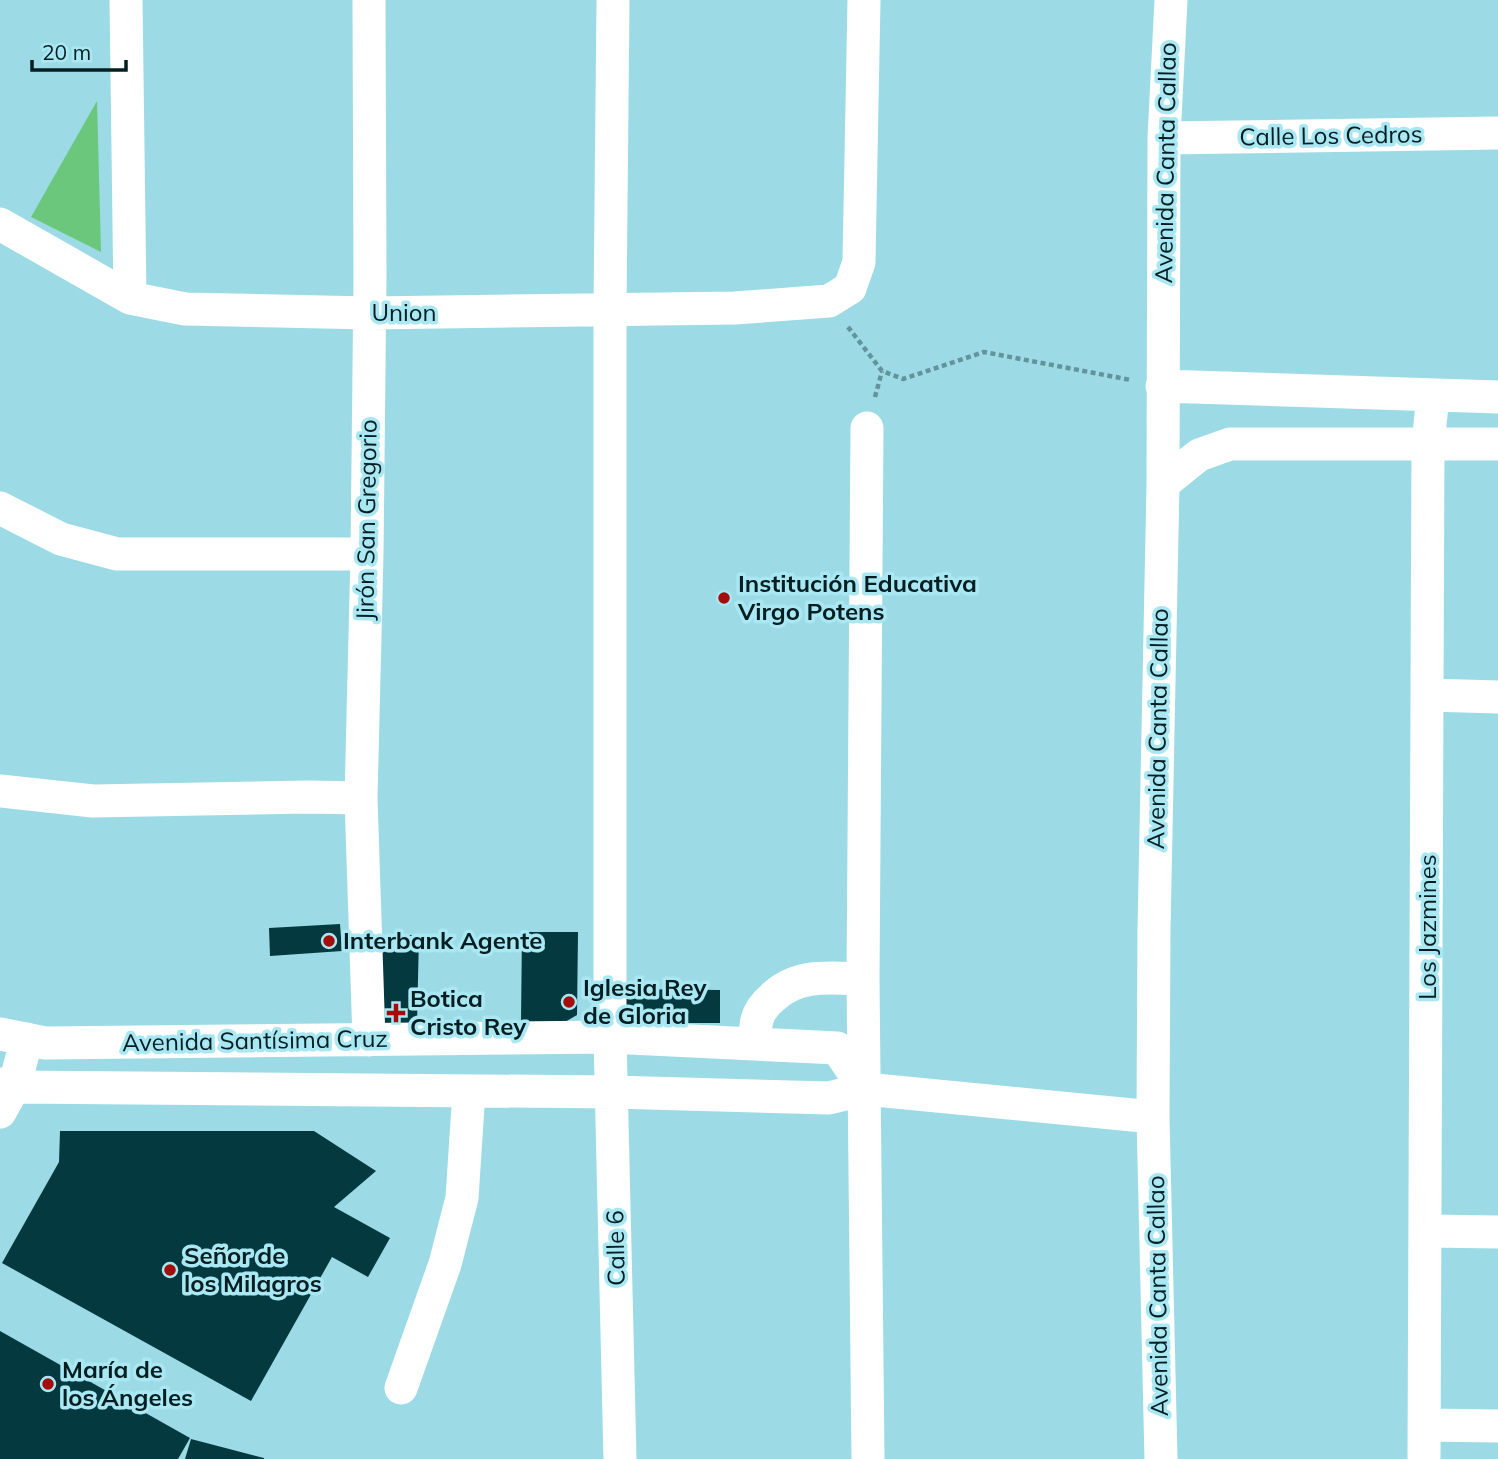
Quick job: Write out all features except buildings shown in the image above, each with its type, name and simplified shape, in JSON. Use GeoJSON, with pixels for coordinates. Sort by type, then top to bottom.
{"type":"FeatureCollection","features":[{"type":"Feature","properties":{"kind":"street"},"geometry":{"type":"LineString","coordinates":[[126,0],[130,298]]}},
{"type":"Feature","properties":{"kind":"street","name":"Jirón San Gregorio"},"geometry":{"type":"LineString","coordinates":[[369,0],[370,313],[361,798],[369,1040]]}},
{"type":"Feature","properties":{"kind":"street","name":"Calle 6"},"geometry":{"type":"LineString","coordinates":[[613,0],[610,310],[610,1037],[620,1459]]}},
{"type":"Feature","properties":{"kind":"street"},"geometry":{"type":"LineString","coordinates":[[829,301],[850,288],[859,262],[864,0]]}},
{"type":"Feature","properties":{"kind":"street","name":"Avenida Canta Callao"},"geometry":{"type":"LineString","coordinates":[[1161,1459],[1153,1117],[1154,916],[1163,484],[1164,138],[1171,0]]}},
{"type":"Feature","properties":{"kind":"street","name":"Calle Los Cedros"},"geometry":{"type":"LineString","coordinates":[[1164,138],[1498,133]]}},
{"type":"Feature","properties":{"kind":"street","name":"Union"},"geometry":{"type":"LineString","coordinates":[[0,224],[130,298],[185,309],[370,313],[735,308],[829,301]]}},
{"type":"Feature","properties":{"kind":"street"},"geometry":{"type":"LineString","coordinates":[[1162,386],[1498,397]]}},
{"type":"Feature","properties":{"kind":"street","name":"Los Jazmines"},"geometry":{"type":"LineString","coordinates":[[1424,1459],[1427,1231],[1428,443],[1433,396]]}},
{"type":"Feature","properties":{"kind":"street"},"geometry":{"type":"LineString","coordinates":[[867,428],[863,979],[868,1459]]}},
{"type":"Feature","properties":{"kind":"street"},"geometry":{"type":"LineString","coordinates":[[1163,484],[1199,455],[1230,443],[1498,444]]}},
{"type":"Feature","properties":{"kind":"street"},"geometry":{"type":"LineString","coordinates":[[0,508],[61,539],[117,554],[367,554]]}},
{"type":"Feature","properties":{"kind":"street"},"geometry":{"type":"LineString","coordinates":[[1428,695],[1498,697]]}},
{"type":"Feature","properties":{"kind":"street"},"geometry":{"type":"LineString","coordinates":[[0,791],[93,801],[361,798]]}},
{"type":"Feature","properties":{"kind":"street"},"geometry":{"type":"LineString","coordinates":[[755,1042],[757,1020],[765,1004],[779,991],[795,982],[810,978],[863,979]]}},
{"type":"Feature","properties":{"kind":"street"},"geometry":{"type":"LineString","coordinates":[[5,1094],[13,1037]]}},
{"type":"Feature","properties":{"kind":"street","name":"Avenida Santísima Cruz"},"geometry":{"type":"LineString","coordinates":[[13,1037],[46,1043],[610,1037],[755,1042],[837,1048],[865,1089]]}},
{"type":"Feature","properties":{"kind":"street","name":"Avenida Santísima Cruz"},"geometry":{"type":"LineString","coordinates":[[5,1094],[469,1091],[829,1098],[865,1089],[1153,1117]]}},
{"type":"Feature","properties":{"kind":"street"},"geometry":{"type":"LineString","coordinates":[[401,1388],[446,1264],[463,1198],[469,1091]]}},
{"type":"Feature","properties":{"kind":"street"},"geometry":{"type":"LineString","coordinates":[[1427,1231],[1498,1232]]}},
{"type":"Feature","properties":{"kind":"street"},"geometry":{"type":"LineString","coordinates":[[1425,1425],[1498,1426]]}},
{"type":"Feature","properties":{"kind":"path"},"geometry":{"type":"LineString","coordinates":[[829,301],[882,370],[903,379],[984,352],[1162,386]]}},
{"type":"Feature","properties":{"kind":"green space"},"geometry":{"type":"Polygon","coordinates":[[[97,101],[101,252],[31,217],[97,101]]]}},
{"type":"Feature","properties":{"kind":"place","name":"Institución Educativa Virgo Potens"},"geometry":{"type":"Point","coordinates":[724,598]}},
{"type":"Feature","properties":{"kind":"place","name":"Interbank Agente"},"geometry":{"type":"Point","coordinates":[329,941]}},
{"type":"Feature","properties":{"kind":"place","name":"Iglesia Rey de Gloria"},"geometry":{"type":"Point","coordinates":[569,1002]}},
{"type":"Feature","properties":{"kind":"place","name":"Botica Cristo Rey"},"geometry":{"type":"Point","coordinates":[396,1013]}},
{"type":"Feature","properties":{"kind":"place","name":"Señor de los Milagros"},"geometry":{"type":"Point","coordinates":[170,1270]}},
{"type":"Feature","properties":{"kind":"place","name":"María de los Ángeles"},"geometry":{"type":"Point","coordinates":[48,1384]}}]}
